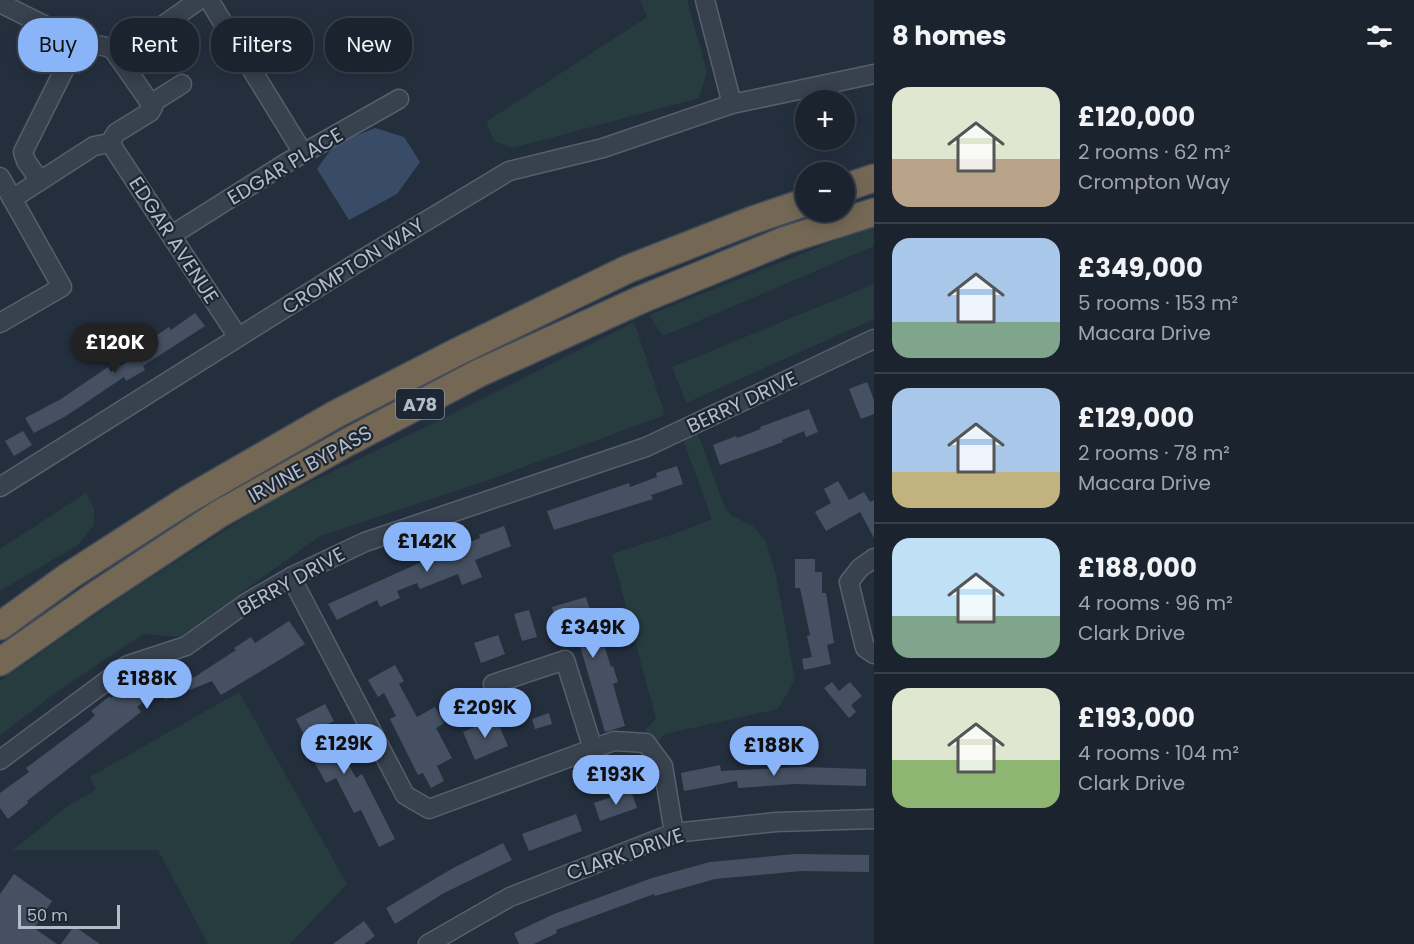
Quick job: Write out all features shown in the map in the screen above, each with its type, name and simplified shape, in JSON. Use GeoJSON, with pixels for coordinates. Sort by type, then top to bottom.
{"type":"FeatureCollection","features":[{"type":"Feature","properties":{"kind":"highway"},"geometry":{"type":"LineString","coordinates":[[855,184],[874,178]]}},
{"type":"Feature","properties":{"kind":"highway","name":"IRVINE BYPASS"},"geometry":{"type":"LineString","coordinates":[[0,626],[69,576],[187,500],[336,414],[628,269],[795,206]]}},
{"type":"Feature","properties":{"kind":"highway","name":"IRVINE BYPASS"},"geometry":{"type":"LineString","coordinates":[[0,662],[219,514],[479,373],[640,300],[786,240],[874,212]]}},
{"type":"Feature","properties":{"kind":"street"},"geometry":{"type":"LineString","coordinates":[[173,18],[199,0]]}},
{"type":"Feature","properties":{"kind":"street"},"geometry":{"type":"LineString","coordinates":[[209,0],[303,153]]}},
{"type":"Feature","properties":{"kind":"street"},"geometry":{"type":"LineString","coordinates":[[705,0],[732,104]]}},
{"type":"Feature","properties":{"kind":"street"},"geometry":{"type":"LineString","coordinates":[[0,3],[30,18]]}},
{"type":"Feature","properties":{"kind":"street"},"geometry":{"type":"LineString","coordinates":[[40,181],[24,156],[25,148],[63,72]]}},
{"type":"Feature","properties":{"kind":"street"},"geometry":{"type":"LineString","coordinates":[[12,199],[94,146],[110,143],[116,133],[150,112],[153,107],[152,103],[129,72]]}},
{"type":"Feature","properties":{"kind":"street","name":"CROMPTON WAY"},"geometry":{"type":"LineString","coordinates":[[0,487],[363,259],[510,171],[603,148],[732,104],[874,74]]}},
{"type":"Feature","properties":{"kind":"street"},"geometry":{"type":"LineString","coordinates":[[152,103],[182,84]]}},
{"type":"Feature","properties":{"kind":"street","name":"EDGAR PLACE"},"geometry":{"type":"LineString","coordinates":[[172,235],[303,153],[399,99]]}},
{"type":"Feature","properties":{"kind":"street","name":"EDGAR AVENUE"},"geometry":{"type":"LineString","coordinates":[[110,143],[238,337]]}},
{"type":"Feature","properties":{"kind":"street"},"geometry":{"type":"LineString","coordinates":[[0,177],[62,287],[0,323]]}},
{"type":"Feature","properties":{"kind":"street","name":"BERRY DRIVE"},"geometry":{"type":"LineString","coordinates":[[0,760],[128,665],[186,646],[246,603],[291,577],[365,542],[646,447],[874,339]]}},
{"type":"Feature","properties":{"kind":"street"},"geometry":{"type":"LineString","coordinates":[[874,558],[860,568],[849,582],[865,648],[874,654]]}},
{"type":"Feature","properties":{"kind":"street"},"geometry":{"type":"LineString","coordinates":[[291,577],[405,795],[429,809],[614,741],[646,743],[663,766],[674,833]]}},
{"type":"Feature","properties":{"kind":"street"},"geometry":{"type":"LineString","coordinates":[[493,684],[565,660],[593,749]]}},
{"type":"Feature","properties":{"kind":"street","name":"CLARK DRIVE"},"geometry":{"type":"LineString","coordinates":[[428,944],[510,897],[674,833],[776,822],[874,819]]}},
{"type":"Feature","properties":{"kind":"green space"},"geometry":{"type":"Polygon","coordinates":[[[640,0],[687,0],[707,72],[699,98],[513,148],[494,141],[486,122],[647,17],[640,0]]]}},
{"type":"Feature","properties":{"kind":"green space"},"geometry":{"type":"Polygon","coordinates":[[[874,225],[874,246],[663,336],[649,315],[874,225]]]}},
{"type":"Feature","properties":{"kind":"green space"},"geometry":{"type":"Polygon","coordinates":[[[874,284],[874,319],[686,403],[672,367],[874,284]]]}},
{"type":"Feature","properties":{"kind":"green space"},"geometry":{"type":"Polygon","coordinates":[[[634,322],[665,415],[494,478],[320,536],[180,637],[143,634],[55,693],[0,735],[0,681],[124,595],[271,501],[438,421],[634,322]]]}},
{"type":"Feature","properties":{"kind":"green space"},"geometry":{"type":"Polygon","coordinates":[[[697,432],[725,508],[732,516],[753,526],[766,541],[776,575],[795,680],[778,709],[665,734],[656,743],[645,730],[656,719],[612,554],[712,519],[683,439],[697,432]]]}},
{"type":"Feature","properties":{"kind":"green space"},"geometry":{"type":"Polygon","coordinates":[[[86,493],[94,509],[94,525],[78,545],[0,591],[0,549],[86,493]]]}},
{"type":"Feature","properties":{"kind":"green space"},"geometry":{"type":"Polygon","coordinates":[[[239,692],[347,884],[290,944],[208,944],[158,850],[13,850],[69,805],[96,790],[90,777],[239,692]]]}},
{"type":"Feature","properties":{"kind":"water"},"geometry":{"type":"Polygon","coordinates":[[[375,128],[404,137],[420,162],[397,194],[349,220],[317,169],[335,144],[375,128]]]}},
{"type":"Feature","properties":{"kind":"building"},"geometry":{"type":"Polygon","coordinates":[[[195,313],[205,326],[143,366],[145,370],[126,381],[124,377],[66,416],[34,433],[25,418],[61,399],[108,367],[111,372],[143,352],[139,347],[169,327],[171,330],[195,313]]]}},
{"type":"Feature","properties":{"kind":"building"},"geometry":{"type":"Polygon","coordinates":[[[867,382],[874,400],[874,414],[861,419],[849,389],[867,382]]]}},
{"type":"Feature","properties":{"kind":"building"},"geometry":{"type":"Polygon","coordinates":[[[809,409],[818,432],[806,437],[804,431],[782,440],[783,442],[720,465],[713,445],[761,429],[760,427],[809,409]]]}},
{"type":"Feature","properties":{"kind":"building"},"geometry":{"type":"Polygon","coordinates":[[[23,431],[32,445],[14,456],[5,441],[23,431]]]}},
{"type":"Feature","properties":{"kind":"building"},"geometry":{"type":"Polygon","coordinates":[[[677,466],[683,484],[651,495],[653,499],[554,530],[547,511],[629,483],[630,487],[657,477],[656,473],[677,466]]]}},
{"type":"Feature","properties":{"kind":"building"},"geometry":{"type":"Polygon","coordinates":[[[838,481],[849,500],[864,492],[870,502],[874,500],[874,538],[860,512],[826,531],[815,512],[831,503],[824,489],[838,481]]]}},
{"type":"Feature","properties":{"kind":"building"},"geometry":{"type":"Polygon","coordinates":[[[504,526],[511,546],[475,560],[482,577],[462,585],[458,574],[420,589],[417,583],[397,591],[400,598],[380,607],[377,600],[337,620],[328,604],[480,538],[479,535],[504,526]]]}},
{"type":"Feature","properties":{"kind":"building"},"geometry":{"type":"Polygon","coordinates":[[[795,559],[815,559],[815,572],[822,572],[822,593],[826,593],[834,643],[827,645],[831,664],[804,670],[802,659],[812,657],[800,588],[795,588],[795,559]]]}},
{"type":"Feature","properties":{"kind":"building"},"geometry":{"type":"Polygon","coordinates":[[[586,597],[596,630],[599,629],[618,682],[613,684],[625,726],[605,732],[574,625],[558,629],[552,607],[586,597]]]}},
{"type":"Feature","properties":{"kind":"building"},"geometry":{"type":"Polygon","coordinates":[[[529,610],[537,637],[522,641],[514,614],[529,610]]]}},
{"type":"Feature","properties":{"kind":"building"},"geometry":{"type":"Polygon","coordinates":[[[289,621],[305,644],[221,695],[212,681],[165,700],[160,689],[137,707],[141,712],[27,801],[28,803],[8,819],[0,808],[0,793],[29,772],[26,768],[89,721],[95,715],[91,711],[110,696],[111,698],[132,682],[135,686],[144,679],[148,684],[177,672],[178,675],[189,670],[193,678],[236,650],[234,648],[251,637],[255,643],[289,621]]]}},
{"type":"Feature","properties":{"kind":"building"},"geometry":{"type":"Polygon","coordinates":[[[498,635],[505,654],[481,663],[474,643],[498,635]]]}},
{"type":"Feature","properties":{"kind":"building"},"geometry":{"type":"Polygon","coordinates":[[[395,665],[404,681],[399,684],[417,717],[435,707],[444,723],[436,728],[452,758],[437,766],[444,781],[431,788],[423,773],[418,775],[390,719],[396,716],[384,693],[378,697],[368,680],[395,665]]]}},
{"type":"Feature","properties":{"kind":"building"},"geometry":{"type":"Polygon","coordinates":[[[832,682],[839,691],[850,682],[862,696],[851,705],[856,712],[849,718],[824,688],[832,682]]]}},
{"type":"Feature","properties":{"kind":"building"},"geometry":{"type":"Polygon","coordinates":[[[325,704],[334,721],[315,731],[330,760],[342,753],[356,778],[362,774],[395,839],[379,847],[361,810],[354,813],[336,778],[326,783],[308,751],[311,749],[296,719],[325,704]]]}},
{"type":"Feature","properties":{"kind":"building"},"geometry":{"type":"Polygon","coordinates":[[[549,713],[552,724],[535,729],[532,719],[549,713]]]}},
{"type":"Feature","properties":{"kind":"building"},"geometry":{"type":"Polygon","coordinates":[[[493,719],[495,724],[498,723],[508,746],[475,760],[463,732],[493,719]]]}},
{"type":"Feature","properties":{"kind":"building"},"geometry":{"type":"Polygon","coordinates":[[[720,765],[721,771],[801,767],[866,769],[866,786],[795,784],[738,788],[737,781],[684,791],[681,773],[720,765]]]}},
{"type":"Feature","properties":{"kind":"building"},"geometry":{"type":"Polygon","coordinates":[[[631,790],[637,808],[600,821],[594,803],[631,790]]]}},
{"type":"Feature","properties":{"kind":"building"},"geometry":{"type":"Polygon","coordinates":[[[576,814],[582,831],[529,851],[522,834],[576,814]]]}},
{"type":"Feature","properties":{"kind":"building"},"geometry":{"type":"Polygon","coordinates":[[[503,843],[512,860],[444,893],[395,924],[386,908],[453,868],[503,843]]]}},
{"type":"Feature","properties":{"kind":"building"},"geometry":{"type":"Polygon","coordinates":[[[795,854],[869,855],[869,872],[801,871],[715,879],[655,896],[654,894],[556,930],[557,933],[534,944],[519,944],[514,933],[554,914],[652,878],[710,862],[795,854]]]}},
{"type":"Feature","properties":{"kind":"building"},"geometry":{"type":"Polygon","coordinates":[[[14,874],[52,901],[34,928],[57,944],[0,944],[0,894],[14,874]]]}},
{"type":"Feature","properties":{"kind":"building"},"geometry":{"type":"Polygon","coordinates":[[[364,921],[375,936],[364,944],[333,944],[364,921]]]}},
{"type":"Feature","properties":{"kind":"building"},"geometry":{"type":"Polygon","coordinates":[[[74,926],[100,944],[61,944],[74,926]]]}}]}
